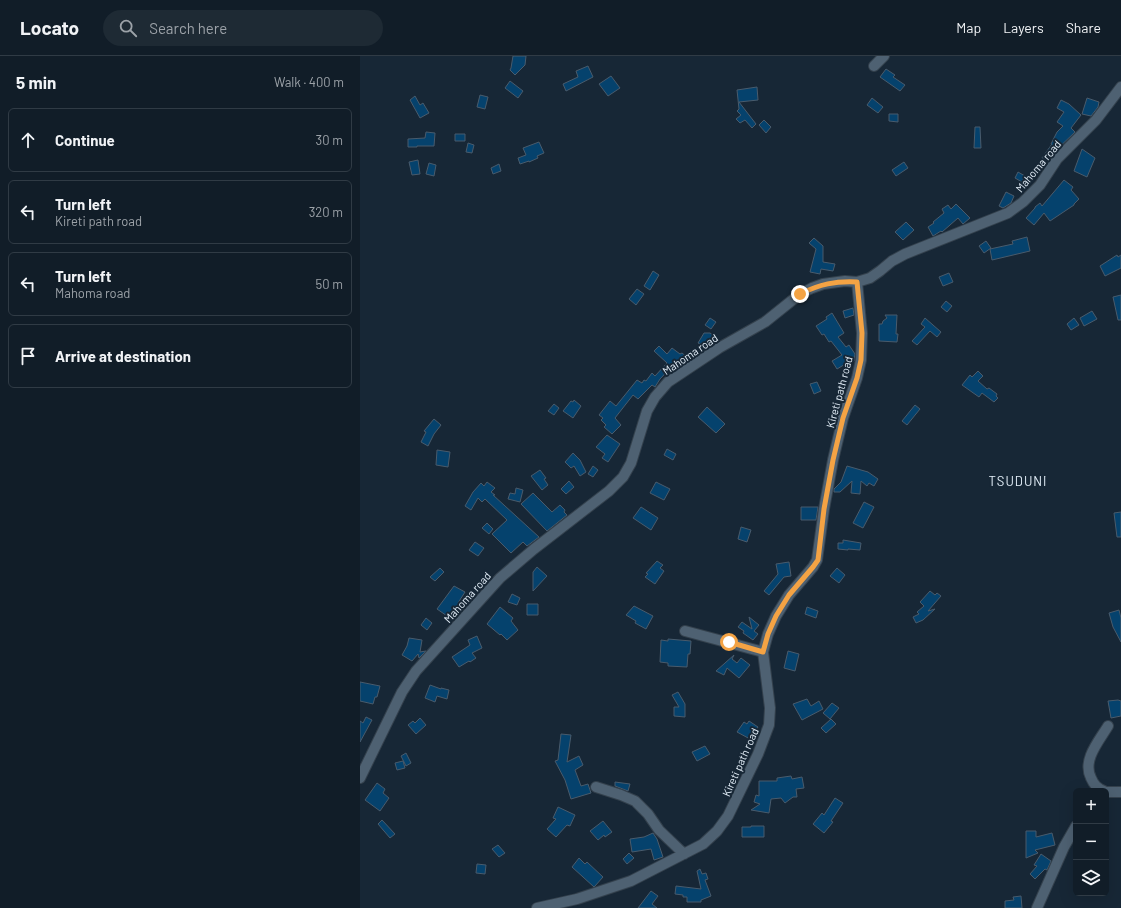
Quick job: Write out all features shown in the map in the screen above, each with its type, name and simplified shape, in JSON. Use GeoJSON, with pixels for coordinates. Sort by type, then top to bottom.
{"type":"FeatureCollection","features":[{"type":"Feature","properties":{"kind":"street"},"geometry":{"type":"LineString","coordinates":[[874,66],[884,56]]}},
{"type":"Feature","properties":{"kind":"street","name":"Mahoma road"},"geometry":{"type":"LineString","coordinates":[[360,778],[402,692],[416,671],[500,578],[534,549],[609,491],[623,477],[631,463],[647,411],[655,397],[668,382],[719,348],[765,322],[800,294],[812,288],[823,284],[845,281],[857,282],[870,278],[892,261],[906,254],[1008,213],[1023,202],[1040,185],[1057,160],[1096,120],[1121,87]]}},
{"type":"Feature","properties":{"kind":"street","name":"Kireti path road"},"geometry":{"type":"LineString","coordinates":[[537,908],[577,899],[631,881],[702,844],[717,831],[728,816],[769,725],[770,708],[763,652],[768,634],[776,616],[789,595],[818,560],[824,509],[833,460],[843,418],[857,378],[861,360],[862,333],[857,282]]}},
{"type":"Feature","properties":{"kind":"street"},"geometry":{"type":"LineString","coordinates":[[685,631],[763,652]]}},
{"type":"Feature","properties":{"kind":"street"},"geometry":{"type":"LineString","coordinates":[[1099,788],[1089,775],[1087,767],[1090,758],[1108,726]]}},
{"type":"Feature","properties":{"kind":"street"},"geometry":{"type":"LineString","coordinates":[[596,787],[635,801],[648,814],[660,830],[684,854]]}},
{"type":"Feature","properties":{"kind":"street"},"geometry":{"type":"LineString","coordinates":[[1109,791],[1121,792]]}},
{"type":"Feature","properties":{"kind":"street"},"geometry":{"type":"LineString","coordinates":[[1037,908],[1064,847],[1073,831]]}},
{"type":"Feature","properties":{"kind":"building"},"geometry":{"type":"Polygon","coordinates":[[[513,56],[526,56],[525,65],[515,75],[510,70],[513,56]]]}},
{"type":"Feature","properties":{"kind":"building"},"geometry":{"type":"Polygon","coordinates":[[[588,66],[593,77],[566,91],[563,84],[578,77],[576,71],[588,66]]]}},
{"type":"Feature","properties":{"kind":"building"},"geometry":{"type":"Polygon","coordinates":[[[886,69],[895,75],[893,77],[905,85],[900,91],[880,77],[886,69]]]}},
{"type":"Feature","properties":{"kind":"building"},"geometry":{"type":"Polygon","coordinates":[[[611,76],[620,88],[608,96],[599,84],[611,76]]]}},
{"type":"Feature","properties":{"kind":"building"},"geometry":{"type":"Polygon","coordinates":[[[510,81],[523,91],[518,98],[505,88],[510,81]]]}},
{"type":"Feature","properties":{"kind":"building"},"geometry":{"type":"Polygon","coordinates":[[[757,87],[758,100],[739,102],[756,124],[752,128],[745,120],[740,123],[736,119],[741,115],[737,111],[739,109],[737,90],[757,87]]]}},
{"type":"Feature","properties":{"kind":"building"},"geometry":{"type":"Polygon","coordinates":[[[480,95],[488,97],[485,109],[477,107],[480,95]]]}},
{"type":"Feature","properties":{"kind":"building"},"geometry":{"type":"Polygon","coordinates":[[[415,96],[420,105],[423,103],[429,113],[420,118],[410,100],[415,96]]]}},
{"type":"Feature","properties":{"kind":"building"},"geometry":{"type":"Polygon","coordinates":[[[872,98],[883,107],[878,113],[867,105],[872,98]]]}},
{"type":"Feature","properties":{"kind":"building"},"geometry":{"type":"Polygon","coordinates":[[[1087,98],[1099,102],[1098,107],[1091,116],[1082,114],[1087,98]]]}},
{"type":"Feature","properties":{"kind":"building"},"geometry":{"type":"Polygon","coordinates":[[[1061,100],[1069,104],[1081,115],[1071,128],[1075,132],[1052,154],[1048,161],[1042,158],[1052,144],[1057,132],[1063,126],[1057,122],[1064,112],[1057,108],[1061,100]]]}},
{"type":"Feature","properties":{"kind":"building"},"geometry":{"type":"Polygon","coordinates":[[[889,114],[898,114],[898,122],[889,121],[889,114]]]}},
{"type":"Feature","properties":{"kind":"building"},"geometry":{"type":"Polygon","coordinates":[[[764,120],[771,127],[766,133],[759,125],[764,120]]]}},
{"type":"Feature","properties":{"kind":"building"},"geometry":{"type":"Polygon","coordinates":[[[975,127],[980,127],[981,148],[974,148],[975,127]]]}},
{"type":"Feature","properties":{"kind":"building"},"geometry":{"type":"Polygon","coordinates":[[[426,132],[435,133],[434,146],[408,147],[408,139],[425,138],[426,132]]]}},
{"type":"Feature","properties":{"kind":"building"},"geometry":{"type":"Polygon","coordinates":[[[455,134],[465,134],[465,141],[455,141],[455,134]]]}},
{"type":"Feature","properties":{"kind":"building"},"geometry":{"type":"Polygon","coordinates":[[[539,142],[544,153],[537,156],[538,158],[520,164],[518,158],[526,155],[523,148],[539,142]]]}},
{"type":"Feature","properties":{"kind":"building"},"geometry":{"type":"Polygon","coordinates":[[[468,143],[474,145],[472,153],[466,152],[468,143]]]}},
{"type":"Feature","properties":{"kind":"building"},"geometry":{"type":"Polygon","coordinates":[[[1082,149],[1095,158],[1087,177],[1074,171],[1082,149]]]}},
{"type":"Feature","properties":{"kind":"building"},"geometry":{"type":"Polygon","coordinates":[[[418,160],[420,174],[412,175],[409,162],[418,160]]]}},
{"type":"Feature","properties":{"kind":"building"},"geometry":{"type":"Polygon","coordinates":[[[904,162],[908,168],[896,176],[892,170],[904,162]]]}},
{"type":"Feature","properties":{"kind":"building"},"geometry":{"type":"Polygon","coordinates":[[[429,163],[436,165],[434,176],[426,174],[429,163]]]}},
{"type":"Feature","properties":{"kind":"building"},"geometry":{"type":"Polygon","coordinates":[[[499,164],[501,171],[493,174],[491,168],[499,164]]]}},
{"type":"Feature","properties":{"kind":"building"},"geometry":{"type":"Polygon","coordinates":[[[1018,172],[1025,176],[1022,182],[1015,178],[1018,172]]]}},
{"type":"Feature","properties":{"kind":"building"},"geometry":{"type":"Polygon","coordinates":[[[1064,180],[1073,187],[1071,190],[1079,199],[1074,205],[1050,221],[1044,213],[1034,225],[1026,218],[1040,203],[1042,206],[1064,180]]]}},
{"type":"Feature","properties":{"kind":"building"},"geometry":{"type":"Polygon","coordinates":[[[1006,192],[1014,196],[1011,203],[1003,208],[999,206],[1006,192]]]}},
{"type":"Feature","properties":{"kind":"building"},"geometry":{"type":"Polygon","coordinates":[[[956,204],[970,218],[963,224],[958,218],[942,232],[941,231],[933,236],[928,227],[944,213],[942,209],[948,205],[951,209],[956,204]]]}},
{"type":"Feature","properties":{"kind":"building"},"geometry":{"type":"Polygon","coordinates":[[[906,222],[914,230],[903,240],[895,232],[906,222]]]}},
{"type":"Feature","properties":{"kind":"building"},"geometry":{"type":"Polygon","coordinates":[[[1027,237],[1030,251],[992,260],[990,249],[1013,244],[1012,241],[1027,237]]]}},
{"type":"Feature","properties":{"kind":"building"},"geometry":{"type":"Polygon","coordinates":[[[814,238],[823,246],[823,262],[835,264],[833,271],[821,269],[820,274],[810,272],[816,249],[809,243],[814,238]]]}},
{"type":"Feature","properties":{"kind":"building"},"geometry":{"type":"Polygon","coordinates":[[[986,241],[991,248],[984,253],[979,246],[986,241]]]}},
{"type":"Feature","properties":{"kind":"building"},"geometry":{"type":"Polygon","coordinates":[[[1117,255],[1118,257],[1121,255],[1121,268],[1105,276],[1100,266],[1117,255]]]}},
{"type":"Feature","properties":{"kind":"building"},"geometry":{"type":"Polygon","coordinates":[[[653,271],[659,275],[650,290],[644,286],[653,271]]]}},
{"type":"Feature","properties":{"kind":"building"},"geometry":{"type":"Polygon","coordinates":[[[949,273],[953,282],[943,286],[939,277],[949,273]]]}},
{"type":"Feature","properties":{"kind":"building"},"geometry":{"type":"Polygon","coordinates":[[[637,289],[644,294],[636,305],[629,299],[637,289]]]}},
{"type":"Feature","properties":{"kind":"building"},"geometry":{"type":"Polygon","coordinates":[[[1121,295],[1121,320],[1118,320],[1113,297],[1121,295]]]}},
{"type":"Feature","properties":{"kind":"building"},"geometry":{"type":"Polygon","coordinates":[[[946,301],[952,306],[947,312],[941,307],[946,301]]]}},
{"type":"Feature","properties":{"kind":"building"},"geometry":{"type":"Polygon","coordinates":[[[853,308],[854,315],[845,318],[843,311],[853,308]]]}},
{"type":"Feature","properties":{"kind":"building"},"geometry":{"type":"Polygon","coordinates":[[[1092,311],[1097,319],[1084,326],[1080,318],[1092,311]]]}},
{"type":"Feature","properties":{"kind":"building"},"geometry":{"type":"Polygon","coordinates":[[[832,313],[844,333],[838,337],[846,347],[849,345],[855,354],[854,361],[849,365],[847,363],[837,369],[832,361],[842,355],[831,341],[829,342],[824,334],[822,335],[816,326],[827,319],[826,317],[832,313]]]}},
{"type":"Feature","properties":{"kind":"building"},"geometry":{"type":"Polygon","coordinates":[[[885,315],[897,315],[897,342],[879,341],[879,324],[882,324],[887,318],[885,315]]]}},
{"type":"Feature","properties":{"kind":"building"},"geometry":{"type":"Polygon","coordinates":[[[710,318],[716,322],[711,329],[705,325],[710,318]]]}},
{"type":"Feature","properties":{"kind":"building"},"geometry":{"type":"Polygon","coordinates":[[[925,318],[941,332],[937,337],[930,331],[917,345],[912,341],[925,327],[921,324],[925,318]]]}},
{"type":"Feature","properties":{"kind":"building"},"geometry":{"type":"Polygon","coordinates":[[[1074,318],[1079,325],[1071,330],[1067,324],[1074,318]]]}},
{"type":"Feature","properties":{"kind":"building"},"geometry":{"type":"Polygon","coordinates":[[[704,333],[710,333],[713,335],[706,347],[698,343],[704,333]]]}},
{"type":"Feature","properties":{"kind":"building"},"geometry":{"type":"Polygon","coordinates":[[[659,346],[667,354],[672,348],[687,357],[682,365],[677,361],[660,379],[655,387],[652,385],[638,399],[633,395],[615,418],[621,425],[612,434],[604,427],[606,425],[601,420],[603,418],[599,415],[610,401],[616,406],[637,380],[642,383],[644,380],[646,381],[652,373],[655,376],[667,363],[654,351],[659,346]]]}},
{"type":"Feature","properties":{"kind":"building"},"geometry":{"type":"Polygon","coordinates":[[[978,371],[983,376],[978,381],[987,389],[989,388],[997,394],[996,396],[998,398],[994,402],[982,393],[979,397],[962,385],[970,375],[972,377],[978,371]]]}},
{"type":"Feature","properties":{"kind":"building"},"geometry":{"type":"Polygon","coordinates":[[[817,382],[821,391],[814,394],[810,384],[817,382]]]}},
{"type":"Feature","properties":{"kind":"building"},"geometry":{"type":"Polygon","coordinates":[[[574,400],[581,406],[573,418],[563,411],[571,401],[573,402],[574,400]]]}},
{"type":"Feature","properties":{"kind":"building"},"geometry":{"type":"Polygon","coordinates":[[[554,404],[559,408],[554,415],[548,411],[554,404]]]}},
{"type":"Feature","properties":{"kind":"building"},"geometry":{"type":"Polygon","coordinates":[[[915,405],[920,409],[907,425],[902,421],[915,405]]]}},
{"type":"Feature","properties":{"kind":"building"},"geometry":{"type":"Polygon","coordinates":[[[707,407],[725,424],[716,433],[698,417],[707,407]]]}},
{"type":"Feature","properties":{"kind":"building"},"geometry":{"type":"Polygon","coordinates":[[[434,419],[441,425],[434,434],[428,446],[421,442],[426,432],[424,431],[434,419]]]}},
{"type":"Feature","properties":{"kind":"building"},"geometry":{"type":"Polygon","coordinates":[[[607,435],[620,444],[608,462],[602,458],[605,454],[596,447],[607,435]]]}},
{"type":"Feature","properties":{"kind":"building"},"geometry":{"type":"Polygon","coordinates":[[[667,449],[676,454],[673,460],[664,455],[667,449]]]}},
{"type":"Feature","properties":{"kind":"building"},"geometry":{"type":"Polygon","coordinates":[[[437,450],[450,452],[448,467],[436,465],[437,450]]]}},
{"type":"Feature","properties":{"kind":"building"},"geometry":{"type":"Polygon","coordinates":[[[573,453],[580,460],[586,472],[580,476],[574,466],[571,468],[565,462],[573,453]]]}},
{"type":"Feature","properties":{"kind":"building"},"geometry":{"type":"Polygon","coordinates":[[[593,466],[598,470],[593,477],[588,474],[593,466]]]}},
{"type":"Feature","properties":{"kind":"building"},"geometry":{"type":"Polygon","coordinates":[[[847,466],[868,472],[878,479],[874,486],[869,483],[867,486],[861,481],[860,494],[851,493],[852,481],[840,492],[834,492],[834,489],[841,482],[847,466]]]}},
{"type":"Feature","properties":{"kind":"building"},"geometry":{"type":"Polygon","coordinates":[[[540,470],[546,478],[544,479],[548,485],[542,490],[531,476],[540,470]]]}},
{"type":"Feature","properties":{"kind":"building"},"geometry":{"type":"Polygon","coordinates":[[[569,481],[574,487],[566,494],[561,489],[569,481]]]}},
{"type":"Feature","properties":{"kind":"building"},"geometry":{"type":"Polygon","coordinates":[[[487,482],[495,488],[491,492],[495,495],[493,495],[539,537],[527,546],[523,542],[511,553],[492,534],[507,520],[485,499],[482,502],[478,498],[471,510],[465,506],[473,492],[481,483],[484,486],[487,482]]]}},
{"type":"Feature","properties":{"kind":"building"},"geometry":{"type":"Polygon","coordinates":[[[656,482],[670,489],[664,500],[650,493],[656,482]]]}},
{"type":"Feature","properties":{"kind":"building"},"geometry":{"type":"Polygon","coordinates":[[[516,488],[523,490],[520,502],[508,499],[510,493],[515,494],[516,488]]]}},
{"type":"Feature","properties":{"kind":"building"},"geometry":{"type":"Polygon","coordinates":[[[533,493],[552,512],[560,505],[565,510],[564,512],[567,515],[547,531],[521,504],[533,493]]]}},
{"type":"Feature","properties":{"kind":"building"},"geometry":{"type":"Polygon","coordinates":[[[864,502],[874,507],[863,528],[853,523],[864,502]]]}},
{"type":"Feature","properties":{"kind":"building"},"geometry":{"type":"Polygon","coordinates":[[[641,507],[658,518],[651,530],[633,518],[641,507]]]}},
{"type":"Feature","properties":{"kind":"building"},"geometry":{"type":"Polygon","coordinates":[[[801,507],[818,507],[816,520],[801,520],[801,507]]]}},
{"type":"Feature","properties":{"kind":"building"},"geometry":{"type":"Polygon","coordinates":[[[1121,512],[1121,537],[1117,537],[1114,513],[1121,512]]]}},
{"type":"Feature","properties":{"kind":"building"},"geometry":{"type":"Polygon","coordinates":[[[487,523],[493,529],[489,534],[482,528],[487,523]]]}},
{"type":"Feature","properties":{"kind":"building"},"geometry":{"type":"Polygon","coordinates":[[[741,527],[751,530],[747,542],[738,539],[741,527]]]}},
{"type":"Feature","properties":{"kind":"building"},"geometry":{"type":"Polygon","coordinates":[[[843,540],[861,543],[860,550],[838,549],[838,543],[843,543],[843,540]]]}},
{"type":"Feature","properties":{"kind":"building"},"geometry":{"type":"Polygon","coordinates":[[[475,542],[484,548],[478,556],[469,550],[475,542]]]}},
{"type":"Feature","properties":{"kind":"building"},"geometry":{"type":"Polygon","coordinates":[[[657,561],[663,565],[660,568],[664,571],[655,584],[645,577],[648,574],[646,573],[657,561]]]}},
{"type":"Feature","properties":{"kind":"building"},"geometry":{"type":"Polygon","coordinates":[[[789,562],[791,576],[784,577],[769,595],[764,591],[778,574],[776,564],[789,562]]]}},
{"type":"Feature","properties":{"kind":"building"},"geometry":{"type":"Polygon","coordinates":[[[537,567],[547,576],[533,591],[533,572],[537,567]]]}},
{"type":"Feature","properties":{"kind":"building"},"geometry":{"type":"Polygon","coordinates":[[[440,568],[444,572],[435,581],[430,577],[440,568]]]}},
{"type":"Feature","properties":{"kind":"building"},"geometry":{"type":"Polygon","coordinates":[[[837,568],[845,575],[839,583],[830,576],[837,568]]]}},
{"type":"Feature","properties":{"kind":"building"},"geometry":{"type":"Polygon","coordinates":[[[454,586],[465,592],[458,603],[460,605],[450,618],[437,609],[454,586]]]}},
{"type":"Feature","properties":{"kind":"building"},"geometry":{"type":"Polygon","coordinates":[[[930,591],[935,595],[937,593],[941,596],[928,611],[935,609],[923,620],[916,623],[913,617],[919,614],[917,612],[924,606],[920,602],[930,591]]]}},
{"type":"Feature","properties":{"kind":"building"},"geometry":{"type":"Polygon","coordinates":[[[512,594],[520,598],[517,605],[508,602],[512,594]]]}},
{"type":"Feature","properties":{"kind":"building"},"geometry":{"type":"Polygon","coordinates":[[[527,604],[538,604],[538,615],[527,615],[527,604]]]}},
{"type":"Feature","properties":{"kind":"building"},"geometry":{"type":"Polygon","coordinates":[[[634,606],[653,616],[646,629],[635,623],[636,621],[626,615],[634,606]]]}},
{"type":"Feature","properties":{"kind":"building"},"geometry":{"type":"Polygon","coordinates":[[[500,607],[513,618],[511,621],[518,630],[507,640],[487,624],[500,607]]]}},
{"type":"Feature","properties":{"kind":"building"},"geometry":{"type":"Polygon","coordinates":[[[807,607],[818,611],[816,618],[805,614],[807,607]]]}},
{"type":"Feature","properties":{"kind":"building"},"geometry":{"type":"Polygon","coordinates":[[[1119,610],[1121,618],[1121,642],[1113,627],[1109,613],[1119,610]]]}},
{"type":"Feature","properties":{"kind":"building"},"geometry":{"type":"Polygon","coordinates":[[[749,617],[759,625],[754,631],[758,634],[753,640],[743,633],[744,631],[738,627],[742,622],[752,629],[749,617]]]}},
{"type":"Feature","properties":{"kind":"building"},"geometry":{"type":"Polygon","coordinates":[[[426,618],[432,623],[427,630],[421,625],[426,618]]]}},
{"type":"Feature","properties":{"kind":"building"},"geometry":{"type":"Polygon","coordinates":[[[477,636],[482,648],[472,653],[476,658],[459,667],[452,657],[470,645],[468,640],[477,636]]]}},
{"type":"Feature","properties":{"kind":"building"},"geometry":{"type":"Polygon","coordinates":[[[409,638],[422,640],[420,652],[426,651],[419,658],[418,654],[412,661],[402,655],[409,638]]]}},
{"type":"Feature","properties":{"kind":"building"},"geometry":{"type":"Polygon","coordinates":[[[668,639],[691,641],[687,667],[668,666],[668,663],[660,662],[661,640],[668,641],[668,639]]]}},
{"type":"Feature","properties":{"kind":"building"},"geometry":{"type":"Polygon","coordinates":[[[788,651],[799,654],[795,671],[784,668],[788,651]]]}},
{"type":"Feature","properties":{"kind":"building"},"geometry":{"type":"Polygon","coordinates":[[[734,655],[732,659],[737,663],[741,658],[750,665],[739,678],[727,668],[724,675],[716,671],[734,655]]]}},
{"type":"Feature","properties":{"kind":"building"},"geometry":{"type":"Polygon","coordinates":[[[360,682],[380,686],[373,704],[360,701],[360,682]]]}},
{"type":"Feature","properties":{"kind":"building"},"geometry":{"type":"Polygon","coordinates":[[[430,685],[449,690],[447,699],[437,696],[435,702],[425,698],[430,685]]]}},
{"type":"Feature","properties":{"kind":"building"},"geometry":{"type":"Polygon","coordinates":[[[678,692],[685,704],[685,717],[674,716],[674,707],[679,707],[672,695],[678,692]]]}},
{"type":"Feature","properties":{"kind":"building"},"geometry":{"type":"Polygon","coordinates":[[[807,699],[811,706],[819,701],[823,709],[802,720],[793,704],[807,699]]]}},
{"type":"Feature","properties":{"kind":"building"},"geometry":{"type":"Polygon","coordinates":[[[1108,701],[1121,701],[1121,716],[1111,718],[1108,701]]]}},
{"type":"Feature","properties":{"kind":"building"},"geometry":{"type":"Polygon","coordinates":[[[832,703],[839,708],[830,719],[823,713],[832,703]]]}},
{"type":"Feature","properties":{"kind":"building"},"geometry":{"type":"Polygon","coordinates":[[[366,717],[372,720],[360,742],[360,721],[363,723],[366,717]]]}},
{"type":"Feature","properties":{"kind":"building"},"geometry":{"type":"Polygon","coordinates":[[[420,718],[426,725],[416,734],[408,725],[413,721],[415,723],[420,718]]]}},
{"type":"Feature","properties":{"kind":"building"},"geometry":{"type":"Polygon","coordinates":[[[831,719],[836,724],[826,733],[821,728],[831,719]]]}},
{"type":"Feature","properties":{"kind":"building"},"geometry":{"type":"Polygon","coordinates":[[[749,721],[758,727],[750,739],[737,732],[744,722],[747,724],[749,721]]]}},
{"type":"Feature","properties":{"kind":"building"},"geometry":{"type":"Polygon","coordinates":[[[561,734],[571,735],[567,762],[579,756],[583,765],[575,770],[581,786],[588,784],[591,793],[571,799],[565,780],[555,761],[558,760],[561,734]]]}},
{"type":"Feature","properties":{"kind":"building"},"geometry":{"type":"Polygon","coordinates":[[[705,746],[710,754],[697,761],[692,752],[705,746]]]}},
{"type":"Feature","properties":{"kind":"building"},"geometry":{"type":"Polygon","coordinates":[[[406,753],[411,763],[406,766],[401,756],[406,753]]]}},
{"type":"Feature","properties":{"kind":"building"},"geometry":{"type":"Polygon","coordinates":[[[403,761],[405,768],[397,770],[395,763],[403,761]]]}},
{"type":"Feature","properties":{"kind":"building"},"geometry":{"type":"Polygon","coordinates":[[[791,776],[792,779],[802,777],[804,788],[796,789],[797,797],[793,797],[785,803],[781,798],[771,799],[769,813],[751,810],[760,804],[754,802],[756,795],[759,796],[759,781],[777,781],[777,778],[791,776]]]}},
{"type":"Feature","properties":{"kind":"building"},"geometry":{"type":"Polygon","coordinates":[[[615,782],[630,784],[628,791],[615,786],[615,782]]]}},
{"type":"Feature","properties":{"kind":"building"},"geometry":{"type":"Polygon","coordinates":[[[377,783],[385,789],[383,793],[389,798],[380,811],[365,800],[377,783]]]}},
{"type":"Feature","properties":{"kind":"building"},"geometry":{"type":"Polygon","coordinates":[[[835,798],[843,803],[831,821],[833,822],[824,833],[813,824],[822,813],[824,815],[835,798]]]}},
{"type":"Feature","properties":{"kind":"building"},"geometry":{"type":"Polygon","coordinates":[[[558,807],[575,815],[570,826],[567,825],[556,837],[547,829],[556,819],[553,818],[558,807]]]}},
{"type":"Feature","properties":{"kind":"building"},"geometry":{"type":"Polygon","coordinates":[[[382,820],[395,834],[390,838],[378,824],[382,820]]]}},
{"type":"Feature","properties":{"kind":"building"},"geometry":{"type":"Polygon","coordinates":[[[603,821],[612,832],[605,837],[604,835],[598,840],[590,831],[603,821]]]}},
{"type":"Feature","properties":{"kind":"building"},"geometry":{"type":"Polygon","coordinates":[[[764,826],[764,837],[742,837],[742,827],[764,826]]]}},
{"type":"Feature","properties":{"kind":"building"},"geometry":{"type":"Polygon","coordinates":[[[1026,831],[1036,831],[1036,837],[1052,833],[1055,845],[1035,850],[1038,853],[1026,858],[1026,831]]]}},
{"type":"Feature","properties":{"kind":"building"},"geometry":{"type":"Polygon","coordinates":[[[653,833],[657,839],[663,857],[654,860],[651,849],[632,852],[630,839],[644,837],[653,833]]]}},
{"type":"Feature","properties":{"kind":"building"},"geometry":{"type":"Polygon","coordinates":[[[498,845],[505,853],[499,857],[492,849],[498,845]]]}},
{"type":"Feature","properties":{"kind":"building"},"geometry":{"type":"Polygon","coordinates":[[[629,853],[634,858],[627,864],[623,859],[629,853]]]}},
{"type":"Feature","properties":{"kind":"building"},"geometry":{"type":"Polygon","coordinates":[[[1041,854],[1051,861],[1047,870],[1045,869],[1035,879],[1030,874],[1037,866],[1034,865],[1041,854]]]}},
{"type":"Feature","properties":{"kind":"building"},"geometry":{"type":"Polygon","coordinates":[[[579,858],[585,864],[587,862],[603,877],[594,887],[572,867],[579,858]]]}},
{"type":"Feature","properties":{"kind":"building"},"geometry":{"type":"Polygon","coordinates":[[[477,864],[486,865],[485,874],[476,873],[477,864]]]}},
{"type":"Feature","properties":{"kind":"building"},"geometry":{"type":"Polygon","coordinates":[[[700,869],[702,874],[706,873],[708,879],[705,880],[711,896],[701,900],[701,902],[687,902],[687,897],[675,894],[676,886],[701,889],[697,871],[700,869]]]}},
{"type":"Feature","properties":{"kind":"building"},"geometry":{"type":"Polygon","coordinates":[[[651,891],[658,896],[652,904],[657,908],[638,908],[651,891]]]}},
{"type":"Feature","properties":{"kind":"building"},"geometry":{"type":"Polygon","coordinates":[[[1021,896],[1022,908],[1005,908],[1005,901],[1014,900],[1013,897],[1021,896]]]}},
{"type":"Feature","properties":{"kind":"district","name":"TSUDUNI"},"geometry":{"type":"Point","coordinates":[1018,481]}},
{"type":"Feature","properties":{"kind":"route"},"geometry":{"type":"LineString","coordinates":[[729,642],[763,652],[768,634],[776,616],[789,595],[818,560],[824,509],[833,460],[843,418],[857,378],[861,360],[862,333],[857,282],[845,281],[823,284],[800,294]]}}]}
